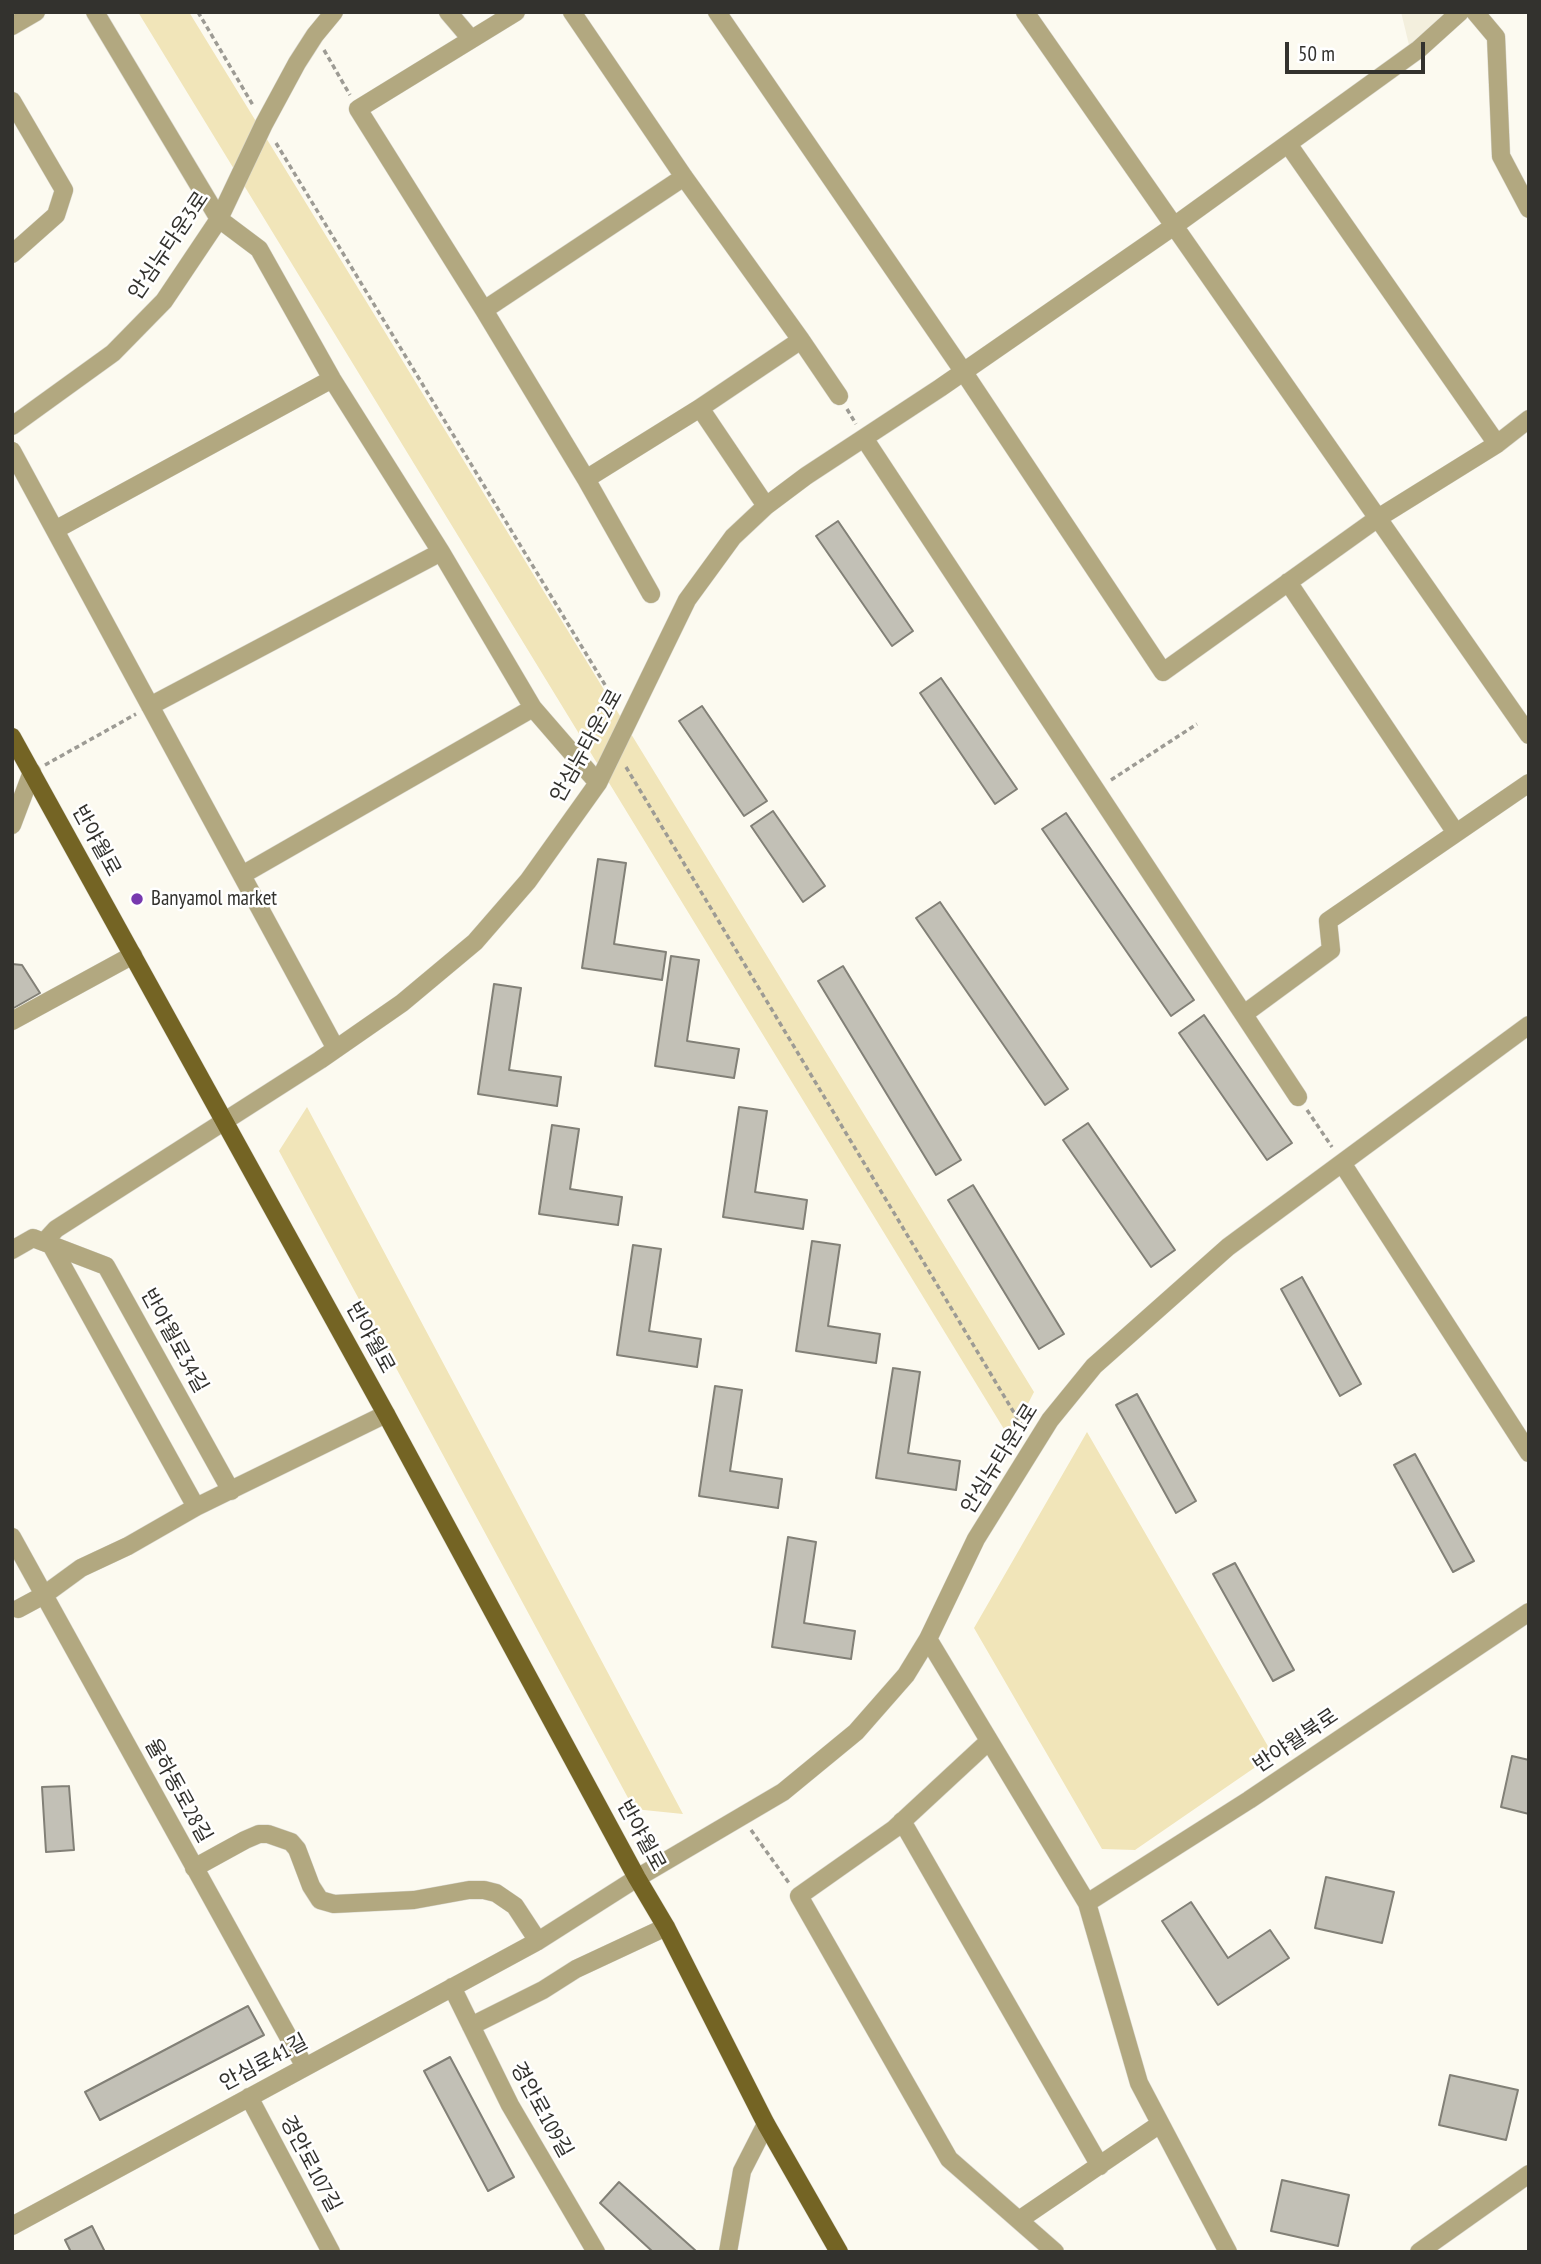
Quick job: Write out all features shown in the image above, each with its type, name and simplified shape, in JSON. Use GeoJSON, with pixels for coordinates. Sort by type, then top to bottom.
{"type":"FeatureCollection","features":[{"type":"Feature","properties":{"kind":"main road","name":"반야월로"},"geometry":{"type":"LineString","coordinates":[[12,737],[386,1414],[666,1927],[766,2124],[839,2252]]}},
{"type":"Feature","properties":{"kind":"street"},"geometry":{"type":"LineString","coordinates":[[12,26],[36,12]]}},
{"type":"Feature","properties":{"kind":"street"},"geometry":{"type":"LineString","coordinates":[[95,12],[219,219],[259,249],[331,379],[442,552],[533,708],[598,783]]}},
{"type":"Feature","properties":{"kind":"street","name":"안심뉴타운3로"},"geometry":{"type":"LineString","coordinates":[[12,426],[113,353],[164,301],[219,219],[296,63],[334,12]]}},
{"type":"Feature","properties":{"kind":"street"},"geometry":{"type":"LineString","coordinates":[[449,12],[471,39]]}},
{"type":"Feature","properties":{"kind":"street"},"geometry":{"type":"LineString","coordinates":[[516,12],[359,109],[485,310],[651,594]]}},
{"type":"Feature","properties":{"kind":"street"},"geometry":{"type":"LineString","coordinates":[[572,12],[684,177],[839,396]]}},
{"type":"Feature","properties":{"kind":"street"},"geometry":{"type":"LineString","coordinates":[[717,12],[963,371],[1163,672],[1378,518],[1497,444],[1529,419]]}},
{"type":"Feature","properties":{"kind":"street"},"geometry":{"type":"LineString","coordinates":[[1025,12],[1529,735]]}},
{"type":"Feature","properties":{"kind":"street","name":"안심뉴타운2로"},"geometry":{"type":"LineString","coordinates":[[12,1250],[43,1242],[56,1229],[336,1049],[402,1003],[475,942],[528,881],[598,783],[687,600],[733,537],[766,506],[806,476],[1174,226],[1419,49],[1460,12]]}},
{"type":"Feature","properties":{"kind":"street"},"geometry":{"type":"LineString","coordinates":[[1475,12],[1496,37],[1502,156],[1529,209]]}},
{"type":"Feature","properties":{"kind":"street"},"geometry":{"type":"LineString","coordinates":[[12,101],[64,190],[56,215],[12,254]]}},
{"type":"Feature","properties":{"kind":"street"},"geometry":{"type":"LineString","coordinates":[[1288,144],[1497,444]]}},
{"type":"Feature","properties":{"kind":"street"},"geometry":{"type":"LineString","coordinates":[[485,310],[684,177]]}},
{"type":"Feature","properties":{"kind":"street"},"geometry":{"type":"LineString","coordinates":[[586,479],[700,408],[801,340]]}},
{"type":"Feature","properties":{"kind":"street"},"geometry":{"type":"LineString","coordinates":[[55,530],[331,379]]}},
{"type":"Feature","properties":{"kind":"street"},"geometry":{"type":"LineString","coordinates":[[700,408],[766,506]]}},
{"type":"Feature","properties":{"kind":"street"},"geometry":{"type":"LineString","coordinates":[[864,438],[1298,1097]]}},
{"type":"Feature","properties":{"kind":"street"},"geometry":{"type":"LineString","coordinates":[[12,451],[336,1049]]}},
{"type":"Feature","properties":{"kind":"street"},"geometry":{"type":"LineString","coordinates":[[150,706],[442,552]]}},
{"type":"Feature","properties":{"kind":"street"},"geometry":{"type":"LineString","coordinates":[[1288,582],[1456,833]]}},
{"type":"Feature","properties":{"kind":"street"},"geometry":{"type":"LineString","coordinates":[[242,875],[533,708]]}},
{"type":"Feature","properties":{"kind":"street"},"geometry":{"type":"LineString","coordinates":[[12,783],[32,772]]}},
{"type":"Feature","properties":{"kind":"street"},"geometry":{"type":"LineString","coordinates":[[12,825],[32,772]]}},
{"type":"Feature","properties":{"kind":"street"},"geometry":{"type":"LineString","coordinates":[[1244,1014],[1331,950],[1328,921],[1529,783]]}},
{"type":"Feature","properties":{"kind":"street"},"geometry":{"type":"LineString","coordinates":[[12,1021],[133,955]]}},
{"type":"Feature","properties":{"kind":"street","name":"안심뉴타운1로"},"geometry":{"type":"LineString","coordinates":[[637,1878],[783,1792],[856,1731],[906,1675],[928,1639],[976,1539],[1050,1420],[1094,1366],[1228,1247],[1529,1025]]}},
{"type":"Feature","properties":{"kind":"street"},"geometry":{"type":"LineString","coordinates":[[1342,1163],[1529,1453]]}},
{"type":"Feature","properties":{"kind":"street"},"geometry":{"type":"LineString","coordinates":[[43,1242],[196,1507]]}},
{"type":"Feature","properties":{"kind":"street","name":"반야월로34길"},"geometry":{"type":"LineString","coordinates":[[43,1242],[106,1266],[231,1491]]}},
{"type":"Feature","properties":{"kind":"street"},"geometry":{"type":"LineString","coordinates":[[18,1609],[44,1595],[81,1568],[196,1507],[386,1414]]}},
{"type":"Feature","properties":{"kind":"street","name":"율하동로28길"},"geometry":{"type":"LineString","coordinates":[[12,1537],[304,2067]]}},
{"type":"Feature","properties":{"kind":"street","name":"반야월북로"},"geometry":{"type":"LineString","coordinates":[[1087,1903],[1249,1800],[1529,1612]]}},
{"type":"Feature","properties":{"kind":"street"},"geometry":{"type":"LineString","coordinates":[[928,1639],[1087,1903],[1139,2084],[1228,2252]]}},
{"type":"Feature","properties":{"kind":"street"},"geometry":{"type":"LineString","coordinates":[[989,1741],[902,1821],[799,1896],[949,2158],[1055,2252]]}},
{"type":"Feature","properties":{"kind":"street"},"geometry":{"type":"LineString","coordinates":[[902,1821],[1100,2166]]}},
{"type":"Feature","properties":{"kind":"street"},"geometry":{"type":"LineString","coordinates":[[194,1868],[245,1840],[259,1834],[268,1834],[292,1842],[320,1900],[334,1904],[414,1900],[469,1890],[484,1890],[505,1898],[515,1906],[538,1941]]}},
{"type":"Feature","properties":{"kind":"street","name":"안심로41길"},"geometry":{"type":"LineString","coordinates":[[12,2226],[538,1941],[637,1878]]}},
{"type":"Feature","properties":{"kind":"street"},"geometry":{"type":"LineString","coordinates":[[471,2026],[542,1990],[576,1969],[666,1927]]}},
{"type":"Feature","properties":{"kind":"street","name":"경안로109길"},"geometry":{"type":"LineString","coordinates":[[452,1987],[510,2105],[596,2252]]}},
{"type":"Feature","properties":{"kind":"street","name":"경안로107길"},"geometry":{"type":"LineString","coordinates":[[249,2097],[331,2252]]}},
{"type":"Feature","properties":{"kind":"street"},"geometry":{"type":"LineString","coordinates":[[728,2252],[742,2171],[766,2124]]}},
{"type":"Feature","properties":{"kind":"street"},"geometry":{"type":"LineString","coordinates":[[1019,2220],[1160,2124]]}},
{"type":"Feature","properties":{"kind":"street"},"geometry":{"type":"LineString","coordinates":[[1419,2252],[1529,2174]]}},
{"type":"Feature","properties":{"kind":"path"},"geometry":{"type":"LineString","coordinates":[[198,12],[616,703],[610,715]]}},
{"type":"Feature","properties":{"kind":"path"},"geometry":{"type":"LineString","coordinates":[[315,35],[359,109]]}},
{"type":"Feature","properties":{"kind":"path"},"geometry":{"type":"LineString","coordinates":[[839,396],[864,438]]}},
{"type":"Feature","properties":{"kind":"path"},"geometry":{"type":"LineString","coordinates":[[32,772],[150,706]]}},
{"type":"Feature","properties":{"kind":"path"},"geometry":{"type":"LineString","coordinates":[[1096,789],[1197,724]]}},
{"type":"Feature","properties":{"kind":"path"},"geometry":{"type":"LineString","coordinates":[[626,767],[1034,1446]]}},
{"type":"Feature","properties":{"kind":"path"},"geometry":{"type":"LineString","coordinates":[[1298,1097],[1342,1163]]}},
{"type":"Feature","properties":{"kind":"path"},"geometry":{"type":"LineString","coordinates":[[741,1817],[799,1896]]}},
{"type":"Feature","properties":{"kind":"shaded area"},"geometry":{"type":"Polygon","coordinates":[[[138,12],[189,12],[1034,1392],[1010,1439],[138,12]]]}},
{"type":"Feature","properties":{"kind":"shaded area"},"geometry":{"type":"Polygon","coordinates":[[[1401,12],[1446,12],[1445,18],[1409,45],[1401,12]]]}},
{"type":"Feature","properties":{"kind":"shaded area"},"geometry":{"type":"Polygon","coordinates":[[[307,1107],[683,1814],[634,1809],[279,1151],[307,1107]]]}},
{"type":"Feature","properties":{"kind":"shaded area"},"geometry":{"type":"Polygon","coordinates":[[[1087,1432],[1273,1755],[1135,1850],[1102,1849],[974,1628],[1087,1432]]]}},
{"type":"Feature","properties":{"kind":"building"},"geometry":{"type":"Polygon","coordinates":[[[838,521],[913,631],[892,646],[816,536],[838,521]]]}},
{"type":"Feature","properties":{"kind":"building"},"geometry":{"type":"Polygon","coordinates":[[[941,678],[1017,789],[995,804],[920,693],[941,678]]]}},
{"type":"Feature","properties":{"kind":"building"},"geometry":{"type":"Polygon","coordinates":[[[702,706],[767,801],[744,816],[679,721],[702,706]]]}},
{"type":"Feature","properties":{"kind":"building"},"geometry":{"type":"Polygon","coordinates":[[[773,811],[825,886],[803,902],[751,826],[773,811]]]}},
{"type":"Feature","properties":{"kind":"building"},"geometry":{"type":"Polygon","coordinates":[[[1066,813],[1194,1000],[1171,1016],[1042,829],[1066,813]]]}},
{"type":"Feature","properties":{"kind":"building"},"geometry":{"type":"Polygon","coordinates":[[[598,859],[626,863],[614,944],[666,952],[662,980],[582,968],[598,859]]]}},
{"type":"Feature","properties":{"kind":"building"},"geometry":{"type":"Polygon","coordinates":[[[940,902],[1068,1089],[1045,1105],[916,918],[940,902]]]}},
{"type":"Feature","properties":{"kind":"building"},"geometry":{"type":"Polygon","coordinates":[[[671,956],[699,960],[687,1041],[739,1049],[734,1078],[655,1066],[671,956]]]}},
{"type":"Feature","properties":{"kind":"building"},"geometry":{"type":"Polygon","coordinates":[[[12,964],[22,965],[40,993],[12,1009],[12,964]]]}},
{"type":"Feature","properties":{"kind":"building"},"geometry":{"type":"Polygon","coordinates":[[[843,966],[961,1160],[936,1175],[818,981],[843,966]]]}},
{"type":"Feature","properties":{"kind":"building"},"geometry":{"type":"Polygon","coordinates":[[[494,984],[521,988],[509,1070],[561,1077],[557,1106],[478,1094],[494,984]]]}},
{"type":"Feature","properties":{"kind":"building"},"geometry":{"type":"Polygon","coordinates":[[[1204,1015],[1292,1143],[1267,1160],[1179,1033],[1204,1015]]]}},
{"type":"Feature","properties":{"kind":"building"},"geometry":{"type":"Polygon","coordinates":[[[739,1107],[767,1111],[755,1192],[807,1200],[803,1229],[723,1217],[739,1107]]]}},
{"type":"Feature","properties":{"kind":"building"},"geometry":{"type":"Polygon","coordinates":[[[1088,1123],[1175,1250],[1151,1267],[1063,1140],[1088,1123]]]}},
{"type":"Feature","properties":{"kind":"building"},"geometry":{"type":"Polygon","coordinates":[[[552,1125],[579,1129],[570,1189],[622,1197],[618,1225],[539,1214],[552,1125]]]}},
{"type":"Feature","properties":{"kind":"building"},"geometry":{"type":"Polygon","coordinates":[[[973,1185],[1064,1334],[1039,1349],[948,1200],[973,1185]]]}},
{"type":"Feature","properties":{"kind":"building"},"geometry":{"type":"Polygon","coordinates":[[[812,1241],[840,1245],[828,1326],[880,1334],[876,1363],[796,1351],[812,1241]]]}},
{"type":"Feature","properties":{"kind":"building"},"geometry":{"type":"Polygon","coordinates":[[[633,1245],[661,1249],[649,1331],[701,1339],[697,1367],[617,1355],[633,1245]]]}},
{"type":"Feature","properties":{"kind":"building"},"geometry":{"type":"Polygon","coordinates":[[[1302,1277],[1361,1384],[1340,1396],[1281,1289],[1302,1277]]]}},
{"type":"Feature","properties":{"kind":"building"},"geometry":{"type":"Polygon","coordinates":[[[893,1368],[920,1372],[908,1453],[960,1461],[956,1490],[876,1478],[893,1368]]]}},
{"type":"Feature","properties":{"kind":"building"},"geometry":{"type":"Polygon","coordinates":[[[715,1386],[742,1390],[730,1471],[782,1479],[778,1508],[699,1496],[715,1386]]]}},
{"type":"Feature","properties":{"kind":"building"},"geometry":{"type":"Polygon","coordinates":[[[1137,1394],[1196,1501],[1176,1513],[1116,1405],[1137,1394]]]}},
{"type":"Feature","properties":{"kind":"building"},"geometry":{"type":"Polygon","coordinates":[[[1415,1454],[1474,1561],[1453,1572],[1394,1465],[1415,1454]]]}},
{"type":"Feature","properties":{"kind":"building"},"geometry":{"type":"Polygon","coordinates":[[[788,1537],[816,1542],[804,1623],[855,1631],[851,1659],[772,1647],[788,1537]]]}},
{"type":"Feature","properties":{"kind":"building"},"geometry":{"type":"Polygon","coordinates":[[[1235,1563],[1294,1670],[1273,1681],[1213,1574],[1235,1563]]]}},
{"type":"Feature","properties":{"kind":"building"},"geometry":{"type":"Polygon","coordinates":[[[1512,1756],[1529,1760],[1529,1814],[1501,1807],[1512,1756]]]}},
{"type":"Feature","properties":{"kind":"building"},"geometry":{"type":"Polygon","coordinates":[[[69,1786],[74,1850],[46,1852],[42,1787],[69,1786]]]}},
{"type":"Feature","properties":{"kind":"building"},"geometry":{"type":"Polygon","coordinates":[[[1326,1877],[1394,1892],[1382,1943],[1315,1928],[1326,1877]]]}},
{"type":"Feature","properties":{"kind":"building"},"geometry":{"type":"Polygon","coordinates":[[[1191,1902],[1228,1958],[1270,1930],[1289,1958],[1218,2005],[1162,1921],[1191,1902]]]}},
{"type":"Feature","properties":{"kind":"building"},"geometry":{"type":"Polygon","coordinates":[[[248,2006],[264,2035],[100,2120],[85,2092],[248,2006]]]}},
{"type":"Feature","properties":{"kind":"building"},"geometry":{"type":"Polygon","coordinates":[[[450,2057],[514,2177],[488,2191],[424,2071],[450,2057]]]}},
{"type":"Feature","properties":{"kind":"building"},"geometry":{"type":"Polygon","coordinates":[[[1450,2075],[1518,2090],[1506,2140],[1439,2125],[1450,2075]]]}},
{"type":"Feature","properties":{"kind":"building"},"geometry":{"type":"Polygon","coordinates":[[[1282,2180],[1349,2195],[1338,2246],[1271,2231],[1282,2180]]]}},
{"type":"Feature","properties":{"kind":"building"},"geometry":{"type":"Polygon","coordinates":[[[619,2182],[696,2251],[653,2252],[600,2203],[619,2182]]]}},
{"type":"Feature","properties":{"kind":"building"},"geometry":{"type":"Polygon","coordinates":[[[92,2226],[105,2252],[71,2252],[65,2240],[92,2226]]]}},
{"type":"Feature","properties":{"kind":"place","name":"Banyamol market"},"geometry":{"type":"Point","coordinates":[137,899]}}]}
